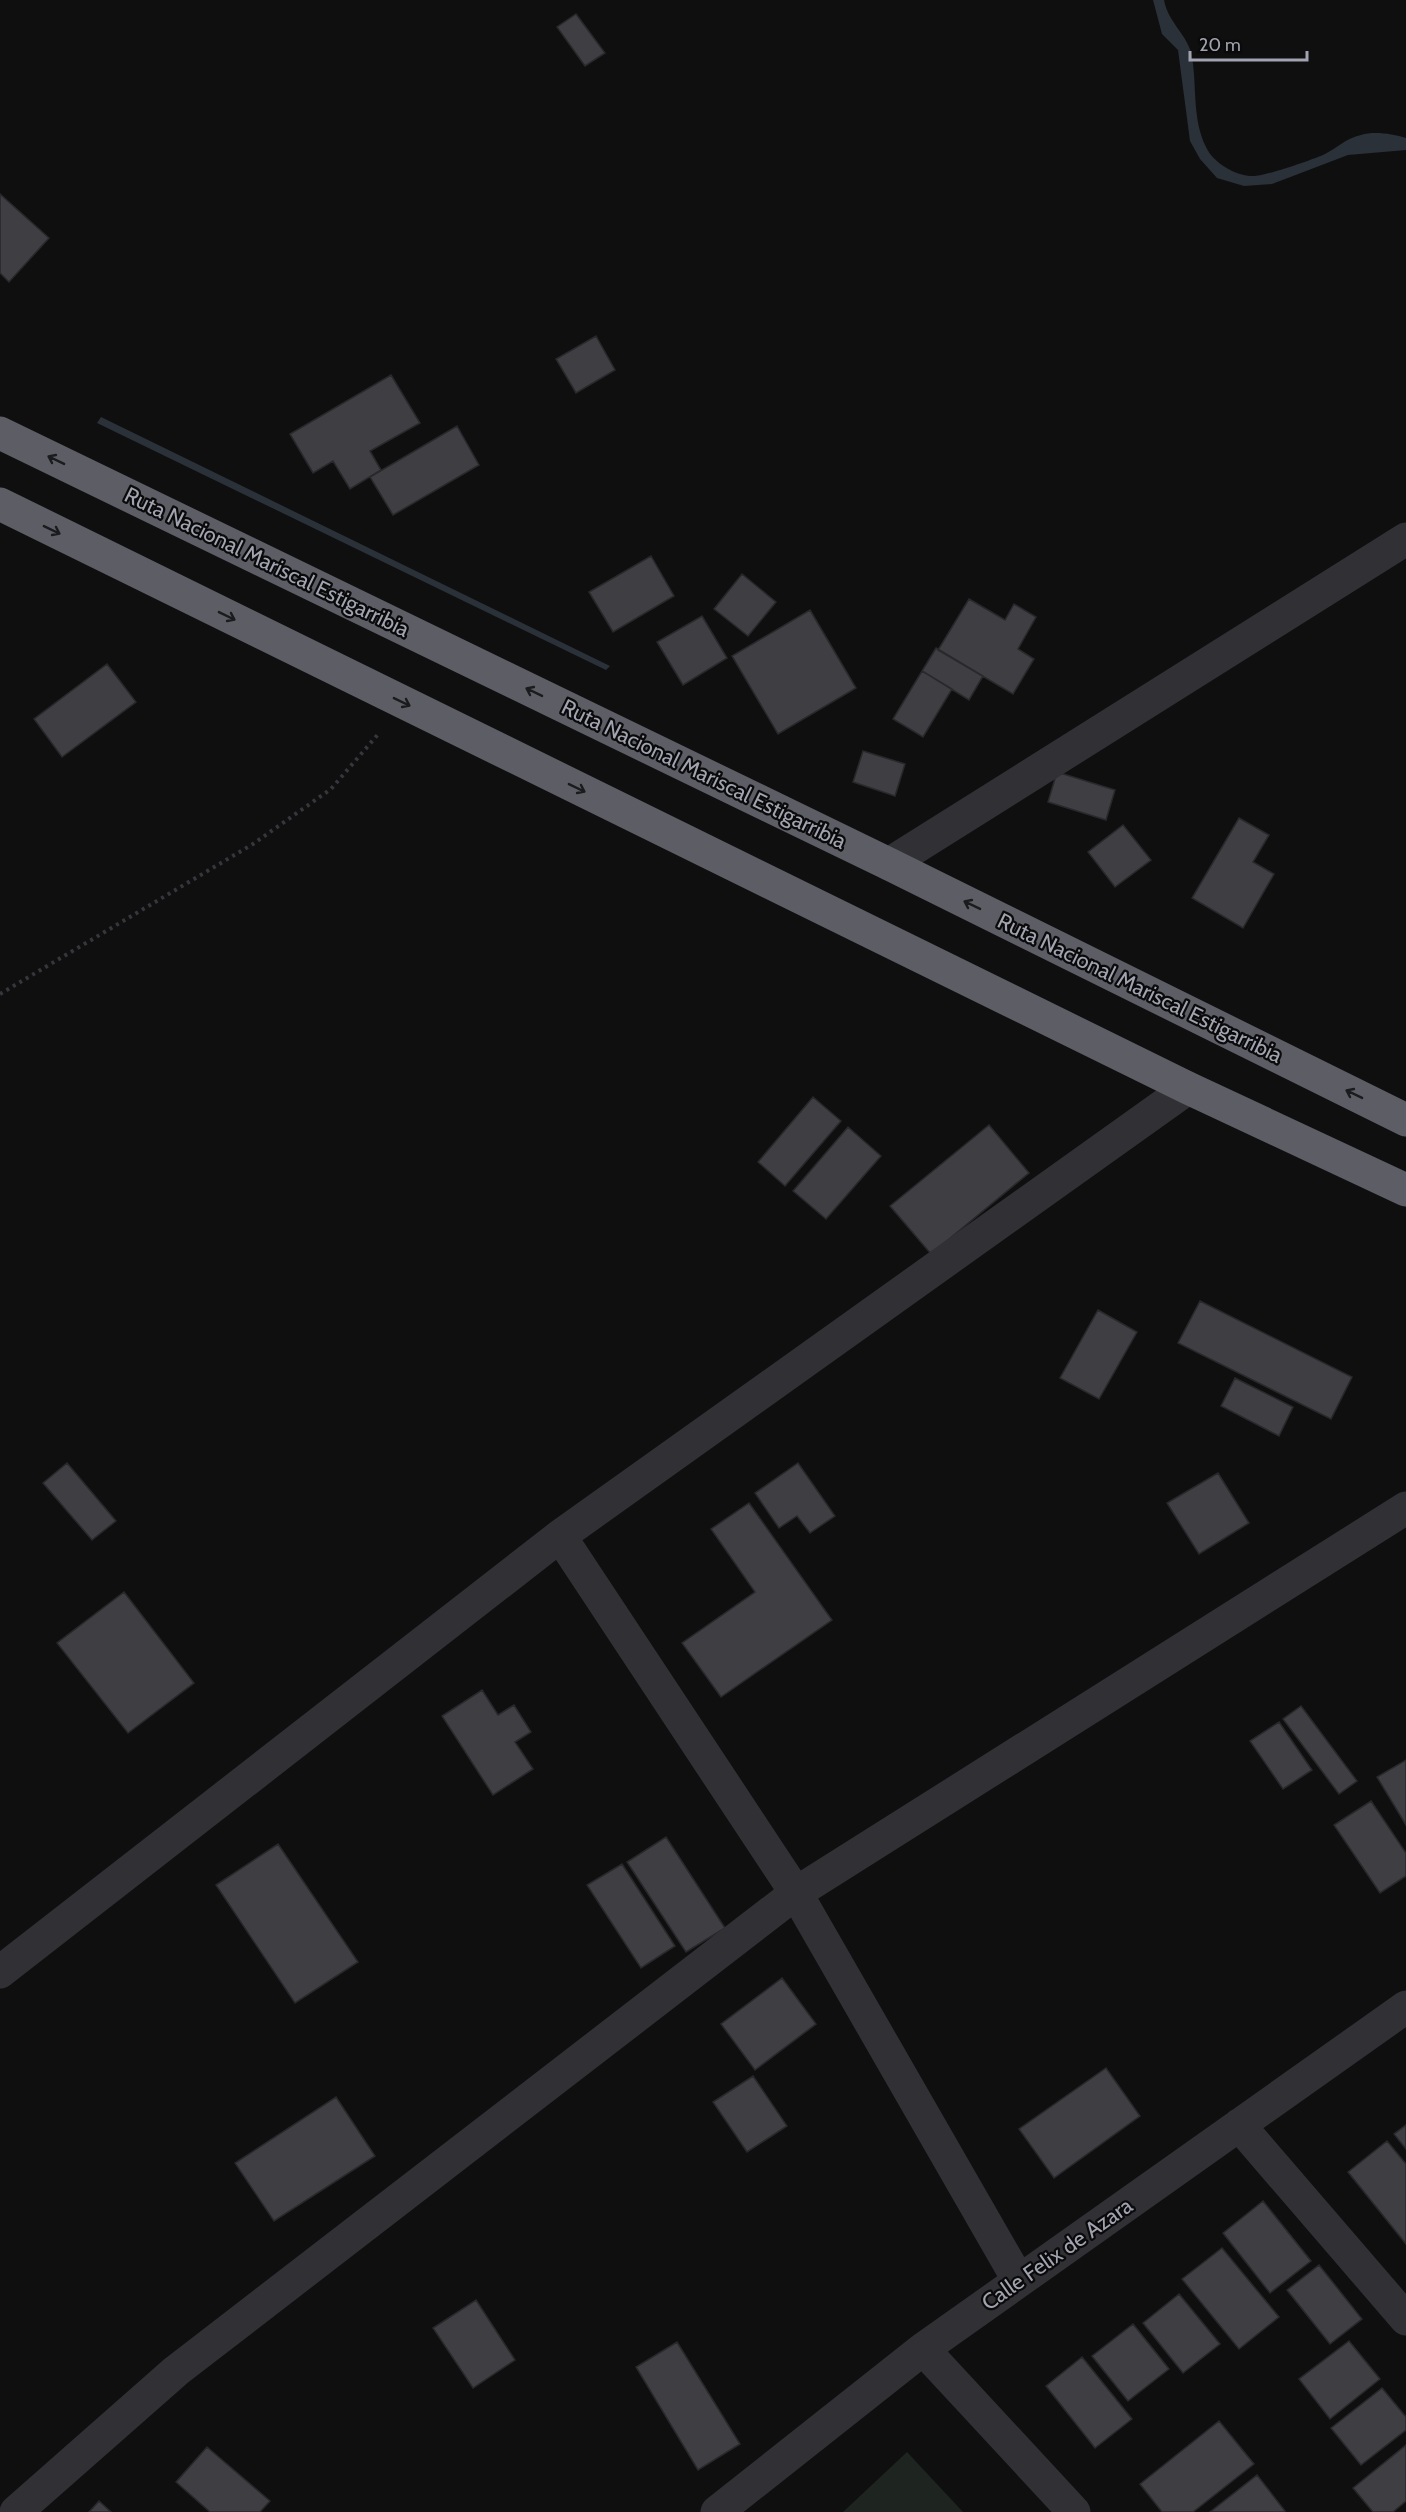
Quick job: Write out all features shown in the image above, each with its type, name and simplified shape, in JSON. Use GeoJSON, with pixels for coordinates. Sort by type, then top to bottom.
{"type":"FeatureCollection","features":[{"type":"Feature","properties":{"kind":"highway","name":"Ruta Nacional Mariscal Estigarribia"},"geometry":{"type":"LineString","coordinates":[[0,433],[889,864],[1406,1120]]}},
{"type":"Feature","properties":{"kind":"highway"},"geometry":{"type":"LineString","coordinates":[[0,504],[1188,1088],[1406,1190]]}},
{"type":"Feature","properties":{"kind":"street"},"geometry":{"type":"LineString","coordinates":[[889,864],[1406,539]]}},
{"type":"Feature","properties":{"kind":"street"},"geometry":{"type":"LineString","coordinates":[[0,1972],[560,1536],[1188,1088]]}},
{"type":"Feature","properties":{"kind":"street"},"geometry":{"type":"LineString","coordinates":[[16,2512],[176,2371],[796,1893],[1406,1508]]}},
{"type":"Feature","properties":{"kind":"street"},"geometry":{"type":"LineString","coordinates":[[560,1536],[796,1893],[1019,2281]]}},
{"type":"Feature","properties":{"kind":"street","name":"Calle Felix de Azara"},"geometry":{"type":"LineString","coordinates":[[717,2512],[923,2349],[1406,2007]]}},
{"type":"Feature","properties":{"kind":"street"},"geometry":{"type":"LineString","coordinates":[[1239,2125],[1406,2319]]}},
{"type":"Feature","properties":{"kind":"street"},"geometry":{"type":"LineString","coordinates":[[923,2349],[1074,2512]]}},
{"type":"Feature","properties":{"kind":"path"},"geometry":{"type":"LineString","coordinates":[[0,994],[253,844],[331,789],[374,741],[397,700]]}},
{"type":"Feature","properties":{"kind":"shaded area"},"geometry":{"type":"Polygon","coordinates":[[[1153,0],[1164,0],[1170,16],[1187,42],[1192,57],[1197,114],[1202,136],[1209,153],[1226,168],[1248,176],[1261,175],[1310,160],[1325,154],[1351,138],[1372,133],[1406,138],[1406,150],[1348,155],[1272,184],[1244,186],[1217,178],[1200,159],[1190,141],[1178,50],[1162,34],[1153,0]]]}},
{"type":"Feature","properties":{"kind":"shaded area"},"geometry":{"type":"Polygon","coordinates":[[[101,417],[610,666],[606,670],[97,423],[101,417]]]}},
{"type":"Feature","properties":{"kind":"shaded area"},"geometry":{"type":"Polygon","coordinates":[[[907,2452],[963,2512],[843,2512],[907,2452]]]}},
{"type":"Feature","properties":{"kind":"building"},"geometry":{"type":"Polygon","coordinates":[[[576,14],[605,53],[585,66],[557,27],[576,14]]]}},
{"type":"Feature","properties":{"kind":"building"},"geometry":{"type":"Polygon","coordinates":[[[0,194],[49,238],[9,282],[0,273],[0,194]]]}},
{"type":"Feature","properties":{"kind":"building"},"geometry":{"type":"Polygon","coordinates":[[[596,336],[615,370],[576,393],[556,359],[596,336]]]}},
{"type":"Feature","properties":{"kind":"building"},"geometry":{"type":"Polygon","coordinates":[[[391,375],[420,423],[370,451],[381,470],[350,489],[333,461],[313,473],[290,434],[391,375]]]}},
{"type":"Feature","properties":{"kind":"building"},"geometry":{"type":"Polygon","coordinates":[[[457,426],[479,465],[393,515],[370,477],[457,426]]]}},
{"type":"Feature","properties":{"kind":"building"},"geometry":{"type":"Polygon","coordinates":[[[651,556],[674,596],[613,632],[589,592],[651,556]]]}},
{"type":"Feature","properties":{"kind":"building"},"geometry":{"type":"Polygon","coordinates":[[[742,574],[776,602],[748,636],[714,609],[742,574]]]}},
{"type":"Feature","properties":{"kind":"building"},"geometry":{"type":"Polygon","coordinates":[[[969,599],[1005,620],[1014,604],[1036,617],[1018,649],[1034,659],[1013,694],[938,650],[969,599]]]}},
{"type":"Feature","properties":{"kind":"building"},"geometry":{"type":"Polygon","coordinates":[[[810,610],[856,688],[778,734],[732,656],[810,610]]]}},
{"type":"Feature","properties":{"kind":"building"},"geometry":{"type":"Polygon","coordinates":[[[702,616],[727,658],[683,685],[657,642],[702,616]]]}},
{"type":"Feature","properties":{"kind":"building"},"geometry":{"type":"Polygon","coordinates":[[[936,648],[983,676],[969,700],[922,671],[936,648]]]}},
{"type":"Feature","properties":{"kind":"building"},"geometry":{"type":"Polygon","coordinates":[[[107,664],[136,702],[62,757],[34,719],[107,664]]]}},
{"type":"Feature","properties":{"kind":"building"},"geometry":{"type":"Polygon","coordinates":[[[922,671],[952,689],[923,737],[893,719],[922,671]]]}},
{"type":"Feature","properties":{"kind":"building"},"geometry":{"type":"Polygon","coordinates":[[[863,751],[905,764],[895,796],[853,782],[863,751]]]}},
{"type":"Feature","properties":{"kind":"building"},"geometry":{"type":"Polygon","coordinates":[[[1057,772],[1115,790],[1106,820],[1048,802],[1057,772]]]}},
{"type":"Feature","properties":{"kind":"building"},"geometry":{"type":"Polygon","coordinates":[[[1239,818],[1269,835],[1253,862],[1274,874],[1243,928],[1192,898],[1239,818]]]}},
{"type":"Feature","properties":{"kind":"building"},"geometry":{"type":"Polygon","coordinates":[[[1123,825],[1151,860],[1115,887],[1088,852],[1123,825]]]}},
{"type":"Feature","properties":{"kind":"building"},"geometry":{"type":"Polygon","coordinates":[[[813,1097],[841,1121],[785,1186],[758,1162],[813,1097]]]}},
{"type":"Feature","properties":{"kind":"building"},"geometry":{"type":"Polygon","coordinates":[[[989,1125],[1029,1173],[931,1254],[890,1206],[989,1125]]]}},
{"type":"Feature","properties":{"kind":"building"},"geometry":{"type":"Polygon","coordinates":[[[848,1127],[881,1156],[826,1219],[793,1191],[848,1127]]]}},
{"type":"Feature","properties":{"kind":"building"},"geometry":{"type":"Polygon","coordinates":[[[1200,1301],[1352,1377],[1331,1419],[1178,1343],[1200,1301]]]}},
{"type":"Feature","properties":{"kind":"building"},"geometry":{"type":"Polygon","coordinates":[[[1098,1310],[1137,1332],[1099,1399],[1060,1378],[1098,1310]]]}},
{"type":"Feature","properties":{"kind":"building"},"geometry":{"type":"Polygon","coordinates":[[[1235,1378],[1293,1407],[1279,1436],[1221,1406],[1235,1378]]]}},
{"type":"Feature","properties":{"kind":"building"},"geometry":{"type":"Polygon","coordinates":[[[67,1463],[116,1521],[92,1540],[43,1483],[67,1463]]]}},
{"type":"Feature","properties":{"kind":"building"},"geometry":{"type":"Polygon","coordinates":[[[798,1463],[835,1516],[810,1533],[797,1516],[779,1528],[755,1493],[798,1463]]]}},
{"type":"Feature","properties":{"kind":"building"},"geometry":{"type":"Polygon","coordinates":[[[1218,1473],[1249,1523],[1199,1554],[1167,1503],[1218,1473]]]}},
{"type":"Feature","properties":{"kind":"building"},"geometry":{"type":"Polygon","coordinates":[[[749,1503],[832,1620],[721,1697],[682,1643],[755,1592],[711,1529],[749,1503]]]}},
{"type":"Feature","properties":{"kind":"building"},"geometry":{"type":"Polygon","coordinates":[[[124,1592],[194,1683],[128,1733],[57,1643],[124,1592]]]}},
{"type":"Feature","properties":{"kind":"building"},"geometry":{"type":"Polygon","coordinates":[[[482,1690],[498,1715],[514,1705],[531,1732],[515,1742],[533,1769],[493,1795],[442,1716],[482,1690]]]}},
{"type":"Feature","properties":{"kind":"building"},"geometry":{"type":"Polygon","coordinates":[[[1301,1706],[1357,1781],[1339,1794],[1283,1719],[1301,1706]]]}},
{"type":"Feature","properties":{"kind":"building"},"geometry":{"type":"Polygon","coordinates":[[[1279,1722],[1312,1770],[1283,1789],[1250,1741],[1279,1722]]]}},
{"type":"Feature","properties":{"kind":"building"},"geometry":{"type":"Polygon","coordinates":[[[1406,1760],[1406,1825],[1377,1777],[1406,1760]]]}},
{"type":"Feature","properties":{"kind":"building"},"geometry":{"type":"Polygon","coordinates":[[[1371,1801],[1406,1853],[1406,1876],[1380,1893],[1334,1825],[1371,1801]]]}},
{"type":"Feature","properties":{"kind":"building"},"geometry":{"type":"Polygon","coordinates":[[[666,1837],[725,1928],[686,1952],[627,1862],[666,1837]]]}},
{"type":"Feature","properties":{"kind":"building"},"geometry":{"type":"Polygon","coordinates":[[[278,1844],[358,1962],[295,2003],[216,1885],[278,1844]]]}},
{"type":"Feature","properties":{"kind":"building"},"geometry":{"type":"Polygon","coordinates":[[[622,1864],[675,1946],[641,1968],[587,1885],[622,1864]]]}},
{"type":"Feature","properties":{"kind":"building"},"geometry":{"type":"Polygon","coordinates":[[[782,1978],[816,2024],[755,2070],[721,2024],[782,1978]]]}},
{"type":"Feature","properties":{"kind":"building"},"geometry":{"type":"Polygon","coordinates":[[[1106,2068],[1140,2116],[1054,2178],[1019,2129],[1106,2068]]]}},
{"type":"Feature","properties":{"kind":"building"},"geometry":{"type":"Polygon","coordinates":[[[753,2076],[787,2126],[747,2152],[713,2102],[753,2076]]]}},
{"type":"Feature","properties":{"kind":"building"},"geometry":{"type":"Polygon","coordinates":[[[336,2097],[375,2156],[274,2221],[235,2163],[336,2097]]]}},
{"type":"Feature","properties":{"kind":"building"},"geometry":{"type":"Polygon","coordinates":[[[1406,2125],[1406,2149],[1394,2134],[1406,2125]]]}},
{"type":"Feature","properties":{"kind":"building"},"geometry":{"type":"Polygon","coordinates":[[[1387,2141],[1406,2164],[1406,2244],[1348,2172],[1387,2141]]]}},
{"type":"Feature","properties":{"kind":"building"},"geometry":{"type":"Polygon","coordinates":[[[1263,2201],[1311,2261],[1270,2293],[1223,2233],[1263,2201]]]}},
{"type":"Feature","properties":{"kind":"building"},"geometry":{"type":"Polygon","coordinates":[[[1222,2248],[1279,2317],[1239,2349],[1182,2279],[1222,2248]]]}},
{"type":"Feature","properties":{"kind":"building"},"geometry":{"type":"Polygon","coordinates":[[[1319,2265],[1362,2319],[1330,2344],[1287,2290],[1319,2265]]]}},
{"type":"Feature","properties":{"kind":"building"},"geometry":{"type":"Polygon","coordinates":[[[1179,2294],[1220,2344],[1183,2373],[1143,2323],[1179,2294]]]}},
{"type":"Feature","properties":{"kind":"building"},"geometry":{"type":"Polygon","coordinates":[[[476,2300],[515,2360],[473,2388],[433,2328],[476,2300]]]}},
{"type":"Feature","properties":{"kind":"building"},"geometry":{"type":"Polygon","coordinates":[[[1133,2324],[1169,2369],[1128,2401],[1092,2356],[1133,2324]]]}},
{"type":"Feature","properties":{"kind":"building"},"geometry":{"type":"Polygon","coordinates":[[[1349,2341],[1380,2379],[1330,2419],[1299,2379],[1349,2341]]]}},
{"type":"Feature","properties":{"kind":"building"},"geometry":{"type":"Polygon","coordinates":[[[677,2342],[740,2444],[698,2470],[636,2367],[677,2342]]]}},
{"type":"Feature","properties":{"kind":"building"},"geometry":{"type":"Polygon","coordinates":[[[1082,2357],[1132,2419],[1095,2448],[1046,2386],[1082,2357]]]}},
{"type":"Feature","properties":{"kind":"building"},"geometry":{"type":"Polygon","coordinates":[[[1382,2388],[1406,2417],[1406,2430],[1361,2465],[1331,2428],[1382,2388]]]}},
{"type":"Feature","properties":{"kind":"building"},"geometry":{"type":"Polygon","coordinates":[[[1219,2421],[1254,2464],[1193,2512],[1162,2512],[1140,2484],[1219,2421]]]}},
{"type":"Feature","properties":{"kind":"building"},"geometry":{"type":"Polygon","coordinates":[[[1406,2445],[1406,2501],[1393,2512],[1373,2512],[1353,2488],[1406,2445]]]}},
{"type":"Feature","properties":{"kind":"building"},"geometry":{"type":"Polygon","coordinates":[[[207,2447],[270,2501],[260,2512],[210,2512],[176,2482],[207,2447]]]}},
{"type":"Feature","properties":{"kind":"building"},"geometry":{"type":"Polygon","coordinates":[[[1257,2475],[1285,2511],[1210,2512],[1257,2475]]]}},
{"type":"Feature","properties":{"kind":"building"},"geometry":{"type":"Polygon","coordinates":[[[99,2501],[111,2512],[89,2512],[99,2501]]]}}]}
